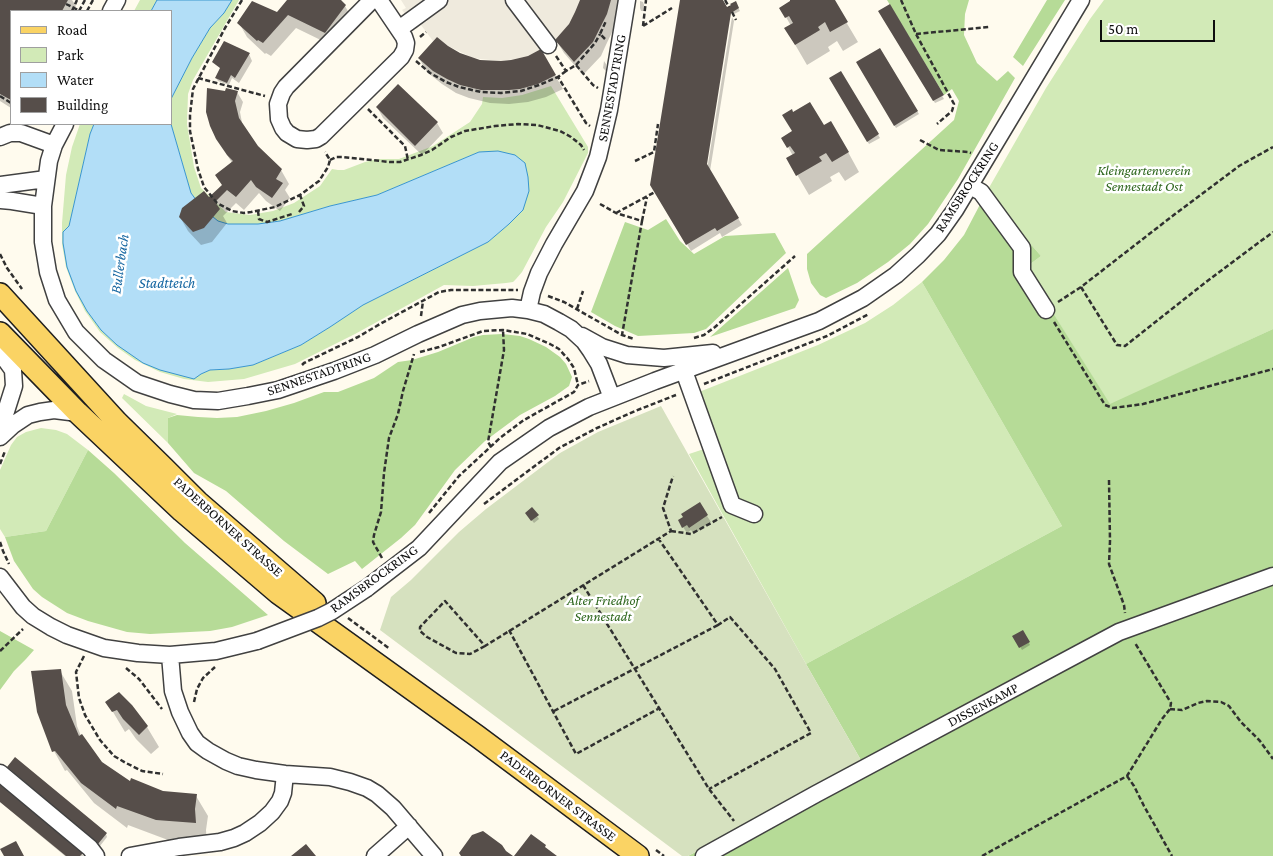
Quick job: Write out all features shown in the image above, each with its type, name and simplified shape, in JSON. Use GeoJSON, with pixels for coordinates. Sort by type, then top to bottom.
{"type":"FeatureCollection","features":[{"type":"Feature","properties":{"kind":"main road","name":"PADERBORNER STRASSE"},"geometry":{"type":"LineString","coordinates":[[0,294],[117,422],[198,502],[297,589],[478,736]]}},
{"type":"Feature","properties":{"kind":"main road","name":"PADERBORNER STRASSE"},"geometry":{"type":"LineString","coordinates":[[0,333],[78,413],[182,511],[278,593],[478,736],[647,853]]}},
{"type":"Feature","properties":{"kind":"street"},"geometry":{"type":"LineString","coordinates":[[372,0],[286,87],[279,100],[278,115],[283,128],[297,139],[316,139],[321,136],[401,57],[405,50],[406,43],[404,37],[379,0]]}},
{"type":"Feature","properties":{"kind":"street"},"geometry":{"type":"LineString","coordinates":[[399,28],[439,0]]}},
{"type":"Feature","properties":{"kind":"street"},"geometry":{"type":"LineString","coordinates":[[514,0],[548,45]]}},
{"type":"Feature","properties":{"kind":"street","name":"SENNESTADTRING"},"geometry":{"type":"LineString","coordinates":[[528,310],[535,283],[544,262],[585,191],[598,158],[613,90],[627,0]]}},
{"type":"Feature","properties":{"kind":"street","name":"RAMSBROCKRING"},"geometry":{"type":"LineString","coordinates":[[0,577],[23,607],[33,616],[68,635],[104,648],[170,656],[216,651],[257,641],[318,618],[344,604],[419,548],[500,462],[549,428],[588,407],[819,321],[863,298],[896,275],[918,256],[938,234],[970,186],[1081,0]]}},
{"type":"Feature","properties":{"kind":"street","name":"SENNESTADTRING"},"geometry":{"type":"LineString","coordinates":[[54,145],[56,125]]}},
{"type":"Feature","properties":{"kind":"street","name":"SENNESTADTRING"},"geometry":{"type":"LineString","coordinates":[[64,125],[54,145],[46,179],[43,206],[43,242],[48,272],[57,300],[76,332],[104,360],[137,383],[194,400],[218,402],[278,390],[375,355],[418,334],[462,316],[480,311],[504,308],[528,310],[552,318],[571,330],[584,341],[599,364],[612,398]]}},
{"type":"Feature","properties":{"kind":"street"},"geometry":{"type":"LineString","coordinates":[[0,137],[10,133],[21,133],[54,145]]}},
{"type":"Feature","properties":{"kind":"street"},"geometry":{"type":"LineString","coordinates":[[0,185],[46,179]]}},
{"type":"Feature","properties":{"kind":"street"},"geometry":{"type":"LineString","coordinates":[[970,186],[981,192],[1022,248],[1022,272],[1046,310]]}},
{"type":"Feature","properties":{"kind":"street"},"geometry":{"type":"LineString","coordinates":[[0,200],[43,206]]}},
{"type":"Feature","properties":{"kind":"street","name":"RAMSBROCKRING"},"geometry":{"type":"LineString","coordinates":[[571,330],[602,347],[627,355],[647,357],[664,358],[705,355],[748,347]]}},
{"type":"Feature","properties":{"kind":"street"},"geometry":{"type":"LineString","coordinates":[[0,352],[13,370],[14,386],[0,430]]}},
{"type":"Feature","properties":{"kind":"street"},"geometry":{"type":"LineString","coordinates":[[684,371],[728,511],[754,514]]}},
{"type":"Feature","properties":{"kind":"street"},"geometry":{"type":"LineString","coordinates":[[0,437],[28,415],[54,410],[78,413]]}},
{"type":"Feature","properties":{"kind":"street","name":"DISSENKAMP"},"geometry":{"type":"LineString","coordinates":[[704,856],[1127,629],[1273,576]]}},
{"type":"Feature","properties":{"kind":"street"},"geometry":{"type":"LineString","coordinates":[[170,656],[173,691],[176,701],[190,732],[197,742],[208,751],[238,766],[285,774],[330,778],[367,788],[383,799],[410,826],[434,856]]}},
{"type":"Feature","properties":{"kind":"street"},"geometry":{"type":"LineString","coordinates":[[0,773],[90,848],[96,856]]}},
{"type":"Feature","properties":{"kind":"street"},"geometry":{"type":"LineString","coordinates":[[130,856],[220,842],[245,833],[260,823],[280,802],[284,793],[285,774]]}},
{"type":"Feature","properties":{"kind":"street"},"geometry":{"type":"LineString","coordinates":[[375,856],[410,826]]}},
{"type":"Feature","properties":{"kind":"path"},"geometry":{"type":"LineString","coordinates":[[66,4],[72,10],[77,0]]}},
{"type":"Feature","properties":{"kind":"path"},"geometry":{"type":"LineString","coordinates":[[242,0],[193,89],[190,115],[190,131],[198,170],[204,187],[217,203],[225,208],[244,213],[275,207],[300,195],[319,182],[330,160],[336,157],[400,162],[432,150],[451,136],[465,131],[495,126],[537,125],[560,131],[571,137],[588,155],[598,158]]}},
{"type":"Feature","properties":{"kind":"path"},"geometry":{"type":"LineString","coordinates":[[646,0],[643,26],[672,8]]}},
{"type":"Feature","properties":{"kind":"path"},"geometry":{"type":"LineString","coordinates":[[725,0],[729,7]]}},
{"type":"Feature","properties":{"kind":"path"},"geometry":{"type":"LineString","coordinates":[[901,0],[916,34],[954,104],[952,111],[937,124]]}},
{"type":"Feature","properties":{"kind":"path"},"geometry":{"type":"LineString","coordinates":[[732,12],[736,20]]}},
{"type":"Feature","properties":{"kind":"path"},"geometry":{"type":"LineString","coordinates":[[916,34],[989,26]]}},
{"type":"Feature","properties":{"kind":"path"},"geometry":{"type":"LineString","coordinates":[[418,39],[426,32]]}},
{"type":"Feature","properties":{"kind":"path"},"geometry":{"type":"LineString","coordinates":[[416,60],[430,74],[459,87],[481,92],[521,91],[539,86],[558,77],[576,64],[600,34]]}},
{"type":"Feature","properties":{"kind":"path"},"geometry":{"type":"LineString","coordinates":[[548,45],[566,71]]}},
{"type":"Feature","properties":{"kind":"path"},"geometry":{"type":"LineString","coordinates":[[576,64],[597,88],[613,90]]}},
{"type":"Feature","properties":{"kind":"path"},"geometry":{"type":"LineString","coordinates":[[558,77],[586,123],[605,131]]}},
{"type":"Feature","properties":{"kind":"path"},"geometry":{"type":"LineString","coordinates":[[198,78],[279,100]]}},
{"type":"Feature","properties":{"kind":"path"},"geometry":{"type":"LineString","coordinates":[[358,99],[405,146],[408,160]]}},
{"type":"Feature","properties":{"kind":"path"},"geometry":{"type":"LineString","coordinates":[[635,161],[654,152],[658,124]]}},
{"type":"Feature","properties":{"kind":"path"},"geometry":{"type":"LineString","coordinates":[[920,140],[939,150],[968,152],[986,158]]}},
{"type":"Feature","properties":{"kind":"path"},"geometry":{"type":"LineString","coordinates":[[1273,147],[1239,166],[1081,287],[1046,310],[1105,405],[1113,408],[1142,404],[1273,369]]}},
{"type":"Feature","properties":{"kind":"path"},"geometry":{"type":"LineString","coordinates":[[616,213],[655,192]]}},
{"type":"Feature","properties":{"kind":"path"},"geometry":{"type":"LineString","coordinates":[[299,212],[304,206],[300,195]]}},
{"type":"Feature","properties":{"kind":"path"},"geometry":{"type":"LineString","coordinates":[[622,335],[647,197]]}},
{"type":"Feature","properties":{"kind":"path"},"geometry":{"type":"LineString","coordinates":[[600,204],[616,213],[642,221]]}},
{"type":"Feature","properties":{"kind":"path"},"geometry":{"type":"LineString","coordinates":[[258,211],[260,219],[266,222],[292,214]]}},
{"type":"Feature","properties":{"kind":"path"},"geometry":{"type":"LineString","coordinates":[[1081,287],[1117,345],[1125,346],[1273,232]]}},
{"type":"Feature","properties":{"kind":"path"},"geometry":{"type":"LineString","coordinates":[[691,338],[704,335],[715,328],[795,256]]}},
{"type":"Feature","properties":{"kind":"path"},"geometry":{"type":"LineString","coordinates":[[304,363],[358,337],[439,292],[451,290],[514,290],[548,296],[564,302],[622,335],[640,341]]}},
{"type":"Feature","properties":{"kind":"path"},"geometry":{"type":"LineString","coordinates":[[577,309],[584,291]]}},
{"type":"Feature","properties":{"kind":"path"},"geometry":{"type":"LineString","coordinates":[[500,462],[488,442],[504,350],[504,308]]}},
{"type":"Feature","properties":{"kind":"path"},"geometry":{"type":"LineString","coordinates":[[382,559],[373,542],[381,512],[389,438],[398,414],[414,353],[439,347],[483,331],[503,330],[527,334],[550,344],[568,359],[574,368],[578,385]]}},
{"type":"Feature","properties":{"kind":"path"},"geometry":{"type":"LineString","coordinates":[[483,504],[559,448],[597,428],[654,404]]}},
{"type":"Feature","properties":{"kind":"path"},"geometry":{"type":"LineString","coordinates":[[671,531],[664,508],[673,476]]}},
{"type":"Feature","properties":{"kind":"path"},"geometry":{"type":"LineString","coordinates":[[982,856],[1127,776],[1162,718],[1170,709],[1171,704],[1127,629],[1124,605],[1109,564],[1109,480]]}},
{"type":"Feature","properties":{"kind":"path"},"geometry":{"type":"LineString","coordinates":[[485,646],[444,601],[420,627],[420,631],[427,637],[456,653],[470,654],[485,646],[658,538],[671,531],[691,534],[728,511]]}},
{"type":"Feature","properties":{"kind":"path"},"geometry":{"type":"LineString","coordinates":[[658,538],[718,625]]}},
{"type":"Feature","properties":{"kind":"path"},"geometry":{"type":"LineString","coordinates":[[582,585],[709,789],[744,834]]}},
{"type":"Feature","properties":{"kind":"path"},"geometry":{"type":"LineString","coordinates":[[347,616],[392,651]]}},
{"type":"Feature","properties":{"kind":"path"},"geometry":{"type":"LineString","coordinates":[[554,711],[730,617],[775,669],[811,732],[709,789]]}},
{"type":"Feature","properties":{"kind":"path"},"geometry":{"type":"LineString","coordinates":[[0,651],[22,629]]}},
{"type":"Feature","properties":{"kind":"path"},"geometry":{"type":"LineString","coordinates":[[509,630],[576,754],[658,709]]}},
{"type":"Feature","properties":{"kind":"path"},"geometry":{"type":"LineString","coordinates":[[85,655],[76,672],[78,698],[85,716],[100,740],[114,756],[126,763],[142,771],[163,774]]}},
{"type":"Feature","properties":{"kind":"path"},"geometry":{"type":"LineString","coordinates":[[1170,709],[1182,710],[1207,701],[1221,702],[1229,706],[1273,759]]}},
{"type":"Feature","properties":{"kind":"path"},"geometry":{"type":"LineString","coordinates":[[1127,776],[1172,856]]}},
{"type":"Feature","properties":{"kind":"path"},"geometry":{"type":"LineString","coordinates":[[647,853],[664,856]]}},
{"type":"Feature","properties":{"kind":"green space"},"geometry":{"type":"Polygon","coordinates":[[[140,0],[157,0],[152,10],[135,10],[140,0]]]}},
{"type":"Feature","properties":{"kind":"green space"},"geometry":{"type":"Polygon","coordinates":[[[232,0],[239,0],[193,80],[188,94],[187,124],[194,167],[201,188],[226,212],[250,215],[273,211],[294,203],[320,186],[332,169],[344,170],[377,159],[399,159],[433,146],[470,122],[482,104],[483,97],[502,98],[522,95],[551,86],[588,147],[588,153],[563,202],[516,279],[513,282],[473,286],[444,285],[355,334],[295,364],[244,379],[208,382],[184,379],[160,372],[135,360],[100,332],[85,311],[75,291],[66,267],[62,244],[66,175],[72,147],[80,125],[94,125],[69,226],[87,311],[101,330],[117,345],[201,374],[210,370],[253,365],[301,345],[363,305],[488,242],[523,210],[479,152],[377,195],[330,206],[280,221],[258,224],[228,224],[218,221],[202,208],[191,193],[171,125],[172,97],[210,28],[224,13],[232,0]]]}},
{"type":"Feature","properties":{"kind":"green space"},"geometry":{"type":"Polygon","coordinates":[[[887,0],[969,0],[965,14],[964,35],[977,63],[997,81],[1008,71],[1015,78],[958,179],[928,224],[910,244],[888,262],[857,283],[826,298],[820,295],[811,283],[807,269],[807,254],[954,120],[959,101],[952,89],[944,95],[887,0]]]}},
{"type":"Feature","properties":{"kind":"green space"},"geometry":{"type":"Polygon","coordinates":[[[1047,0],[1065,0],[1023,66],[1013,57],[1047,0]]]}},
{"type":"Feature","properties":{"kind":"green space","name":"Kleingartenverein Sennestadt Ost"},"geometry":{"type":"Polygon","coordinates":[[[1104,0],[1273,0],[1273,329],[1110,405],[1025,268],[1041,256],[986,193],[1046,88],[1104,0]]]}},
{"type":"Feature","properties":{"kind":"green space"},"geometry":{"type":"Polygon","coordinates":[[[986,193],[1041,256],[1025,268],[1110,404],[1273,329],[1273,856],[688,856],[862,762],[806,664],[1062,526],[922,282],[944,260],[964,235],[986,193]]]}},
{"type":"Feature","properties":{"kind":"green space"},"geometry":{"type":"Polygon","coordinates":[[[666,219],[680,241],[694,254],[725,236],[775,233],[786,253],[706,329],[694,333],[638,336],[615,326],[591,312],[625,222],[648,230],[666,219]]]}},
{"type":"Feature","properties":{"kind":"green space"},"geometry":{"type":"Polygon","coordinates":[[[788,268],[799,300],[795,308],[710,337],[788,268]]]}},
{"type":"Feature","properties":{"kind":"green space"},"geometry":{"type":"Polygon","coordinates":[[[922,282],[1062,526],[806,664],[689,454],[716,445],[699,392],[818,345],[865,323],[893,305],[922,282]]]}},
{"type":"Feature","properties":{"kind":"green space"},"geometry":{"type":"Polygon","coordinates":[[[502,334],[529,339],[546,347],[560,357],[566,364],[572,377],[569,386],[520,415],[485,441],[455,470],[415,525],[362,569],[355,561],[328,574],[284,541],[226,491],[194,473],[168,443],[168,418],[177,415],[217,418],[237,417],[266,411],[324,392],[338,392],[374,378],[398,362],[438,352],[474,337],[502,334]]]}},
{"type":"Feature","properties":{"kind":"green space"},"geometry":{"type":"Polygon","coordinates":[[[124,394],[146,406],[177,414],[168,418],[168,443],[122,398],[124,394]]]}},
{"type":"Feature","properties":{"kind":"green space","name":"Alter Friedhof Sennestadt"},"geometry":{"type":"Polygon","coordinates":[[[661,406],[862,762],[688,856],[682,856],[380,630],[391,597],[486,509],[560,453],[598,432],[661,406]]]}},
{"type":"Feature","properties":{"kind":"green space"},"geometry":{"type":"Polygon","coordinates":[[[41,428],[67,434],[88,450],[46,531],[5,537],[0,529],[0,470],[11,445],[17,437],[26,432],[41,428]]]}},
{"type":"Feature","properties":{"kind":"green space"},"geometry":{"type":"Polygon","coordinates":[[[88,450],[185,543],[268,615],[232,627],[210,631],[150,634],[127,632],[67,613],[33,589],[14,561],[5,537],[46,531],[88,450]]]}},
{"type":"Feature","properties":{"kind":"green space"},"geometry":{"type":"Polygon","coordinates":[[[0,631],[34,650],[14,671],[0,690],[0,631]]]}},
{"type":"Feature","properties":{"kind":"shaded area"},"geometry":{"type":"Polygon","coordinates":[[[401,0],[580,0],[565,30],[555,40],[528,56],[501,61],[471,57],[448,46],[437,37],[433,41],[421,25],[416,29],[402,10],[406,8],[401,0]]]}},
{"type":"Feature","properties":{"kind":"water"},"geometry":{"type":"Polygon","coordinates":[[[157,0],[232,0],[224,13],[210,28],[172,97],[172,10],[152,10],[157,0]]]}},
{"type":"Feature","properties":{"kind":"water","name":"Stadtteich"},"geometry":{"type":"Polygon","coordinates":[[[94,125],[171,125],[191,193],[202,208],[218,221],[228,224],[258,224],[280,221],[330,206],[377,195],[479,152],[498,151],[515,155],[525,163],[529,191],[523,210],[488,242],[363,305],[301,345],[253,365],[210,370],[194,379],[160,370],[143,363],[117,345],[101,330],[87,311],[76,291],[67,267],[63,232],[69,226],[94,125]]]}},
{"type":"Feature","properties":{"kind":"building"},"geometry":{"type":"Polygon","coordinates":[[[0,0],[68,0],[63,10],[10,10],[10,99],[0,94],[0,0]]]}},
{"type":"Feature","properties":{"kind":"building"},"geometry":{"type":"Polygon","coordinates":[[[287,0],[341,0],[346,5],[325,33],[288,15],[263,43],[257,41],[237,23],[252,1],[277,12],[287,0]]]}},
{"type":"Feature","properties":{"kind":"building"},"geometry":{"type":"Polygon","coordinates":[[[580,0],[611,0],[607,14],[593,42],[574,62],[555,40],[569,24],[580,0]]]}},
{"type":"Feature","properties":{"kind":"building"},"geometry":{"type":"Polygon","coordinates":[[[680,0],[723,0],[727,7],[736,1],[739,8],[731,13],[707,164],[739,218],[717,231],[715,228],[686,245],[650,185],[680,0]]]}},
{"type":"Feature","properties":{"kind":"building"},"geometry":{"type":"Polygon","coordinates":[[[790,0],[835,0],[848,22],[830,32],[825,22],[818,27],[820,30],[795,45],[784,28],[793,23],[789,16],[785,18],[779,8],[790,0]]]}},
{"type":"Feature","properties":{"kind":"building"},"geometry":{"type":"Polygon","coordinates":[[[890,4],[944,95],[933,101],[878,11],[890,4]]]}},
{"type":"Feature","properties":{"kind":"building"},"geometry":{"type":"Polygon","coordinates":[[[437,37],[460,53],[480,60],[511,60],[528,56],[541,49],[556,75],[538,84],[520,89],[481,90],[460,85],[433,71],[418,58],[437,37]]]}},
{"type":"Feature","properties":{"kind":"building"},"geometry":{"type":"Polygon","coordinates":[[[224,41],[250,53],[235,78],[231,75],[227,83],[215,78],[220,68],[212,62],[224,41]]]}},
{"type":"Feature","properties":{"kind":"building"},"geometry":{"type":"Polygon","coordinates":[[[880,48],[918,111],[894,126],[856,62],[880,48]]]}},
{"type":"Feature","properties":{"kind":"building"},"geometry":{"type":"Polygon","coordinates":[[[841,71],[879,134],[867,142],[829,78],[841,71]]]}},
{"type":"Feature","properties":{"kind":"building"},"geometry":{"type":"Polygon","coordinates":[[[398,84],[438,122],[415,146],[376,107],[398,84]]]}},
{"type":"Feature","properties":{"kind":"building"},"geometry":{"type":"Polygon","coordinates":[[[207,88],[225,91],[226,88],[238,91],[235,101],[239,118],[258,146],[282,169],[276,179],[283,183],[272,198],[256,187],[251,180],[236,197],[227,190],[215,202],[220,209],[204,228],[193,232],[179,217],[182,208],[204,191],[209,197],[222,185],[215,175],[233,161],[216,139],[210,126],[206,112],[207,88]]]}},
{"type":"Feature","properties":{"kind":"building"},"geometry":{"type":"Polygon","coordinates":[[[810,102],[824,125],[831,121],[849,152],[832,162],[826,153],[819,157],[822,161],[796,176],[786,158],[795,153],[790,146],[787,148],[781,138],[792,131],[782,115],[792,109],[793,112],[810,102]]]}},
{"type":"Feature","properties":{"kind":"building"},"geometry":{"type":"Polygon","coordinates":[[[700,502],[708,515],[689,528],[687,525],[682,528],[678,520],[683,517],[681,514],[700,502]]]}},
{"type":"Feature","properties":{"kind":"building"},"geometry":{"type":"Polygon","coordinates":[[[532,507],[539,515],[531,521],[525,513],[532,507]]]}},
{"type":"Feature","properties":{"kind":"building"},"geometry":{"type":"Polygon","coordinates":[[[1023,630],[1030,642],[1019,648],[1012,636],[1023,630]]]}},
{"type":"Feature","properties":{"kind":"building"},"geometry":{"type":"Polygon","coordinates":[[[61,669],[66,705],[79,736],[82,734],[102,762],[130,781],[131,778],[163,791],[197,794],[196,823],[156,820],[117,806],[116,809],[81,783],[55,751],[52,752],[37,712],[31,671],[61,669]]]}},
{"type":"Feature","properties":{"kind":"building"},"geometry":{"type":"Polygon","coordinates":[[[119,692],[148,726],[139,735],[117,710],[112,712],[105,702],[119,692]]]}},
{"type":"Feature","properties":{"kind":"building"},"geometry":{"type":"Polygon","coordinates":[[[15,757],[107,833],[98,844],[7,767],[15,757]]]}},
{"type":"Feature","properties":{"kind":"building"},"geometry":{"type":"Polygon","coordinates":[[[0,784],[83,853],[80,856],[66,856],[0,802],[0,784]]]}},
{"type":"Feature","properties":{"kind":"building"},"geometry":{"type":"Polygon","coordinates":[[[483,831],[513,856],[461,856],[459,853],[472,835],[483,831]]]}},
{"type":"Feature","properties":{"kind":"building"},"geometry":{"type":"Polygon","coordinates":[[[531,834],[546,845],[545,847],[557,856],[514,856],[531,834]]]}},
{"type":"Feature","properties":{"kind":"building"},"geometry":{"type":"Polygon","coordinates":[[[16,841],[24,856],[4,856],[0,849],[16,841]]]}},
{"type":"Feature","properties":{"kind":"building"},"geometry":{"type":"Polygon","coordinates":[[[306,844],[316,856],[291,856],[306,844]]]}},
{"type":"Feature","properties":{"kind":"water label","name":"Bullerbach"},"geometry":{"type":"Point","coordinates":[120,264]}}]}
